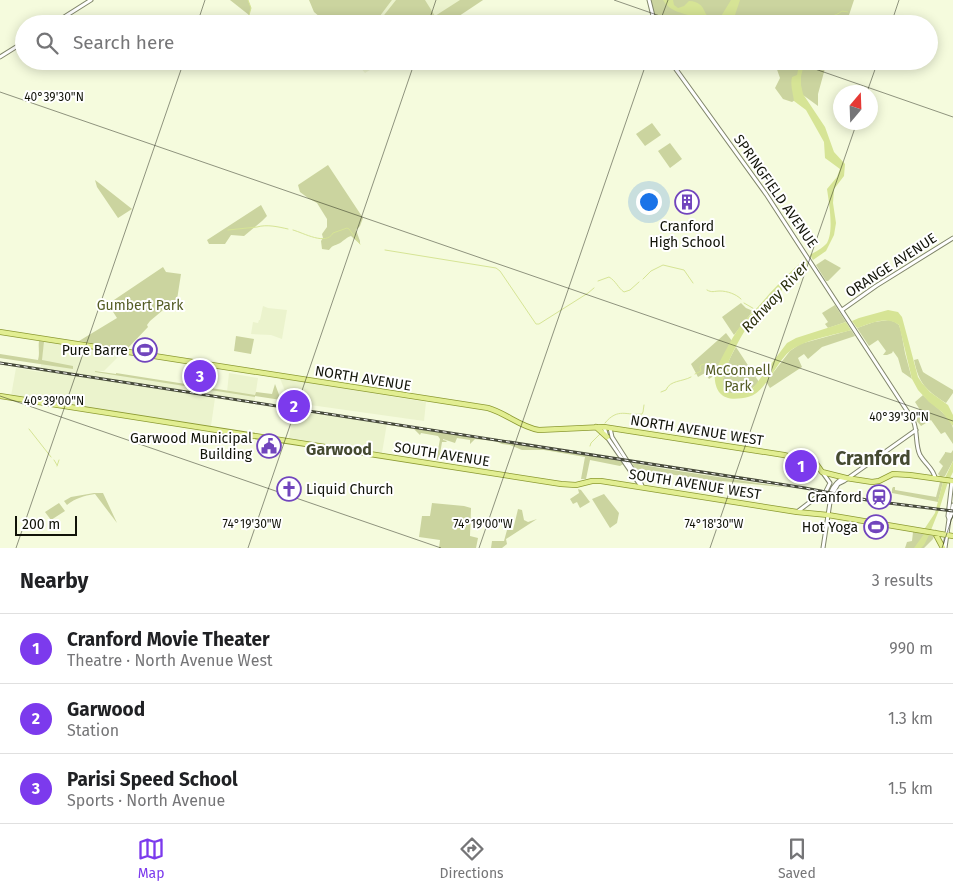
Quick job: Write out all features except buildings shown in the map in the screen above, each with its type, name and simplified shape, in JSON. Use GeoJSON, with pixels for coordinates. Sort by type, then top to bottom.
{"type":"FeatureCollection","features":[{"type":"Feature","properties":{"kind":"main road","name":"NORTH AVENUE"},"geometry":{"type":"LineString","coordinates":[[0,332],[488,408],[533,429],[604,427]]}},
{"type":"Feature","properties":{"kind":"main road","name":"SOUTH AVENUE"},"geometry":{"type":"LineString","coordinates":[[0,396],[560,484],[576,485],[589,482]]}},
{"type":"Feature","properties":{"kind":"main road"},"geometry":{"type":"LineString","coordinates":[[595,427],[607,437]]}},
{"type":"Feature","properties":{"kind":"main road","name":"NORTH AVENUE WEST"},"geometry":{"type":"LineString","coordinates":[[604,427],[790,456],[815,462],[822,472]]}},
{"type":"Feature","properties":{"kind":"main road"},"geometry":{"type":"LineString","coordinates":[[822,472],[869,482],[876,482],[892,474],[952,481]]}},
{"type":"Feature","properties":{"kind":"main road"},"geometry":{"type":"LineString","coordinates":[[631,486],[636,479]]}},
{"type":"Feature","properties":{"kind":"main road","name":"SOUTH AVENUE WEST"},"geometry":{"type":"LineString","coordinates":[[589,482],[601,481],[953,536]]}},
{"type":"Feature","properties":{"kind":"main road"},"geometry":{"type":"LineString","coordinates":[[934,533],[944,548]]}},
{"type":"Feature","properties":{"kind":"street"},"geometry":{"type":"LineString","coordinates":[[67,15],[91,0]]}},
{"type":"Feature","properties":{"kind":"street"},"geometry":{"type":"LineString","coordinates":[[649,0],[653,15]]}},
{"type":"Feature","properties":{"kind":"street"},"geometry":{"type":"LineString","coordinates":[[0,57],[15,48]]}},
{"type":"Feature","properties":{"kind":"street","name":"SPRINGFIELD AVENUE"},"geometry":{"type":"LineString","coordinates":[[676,70],[766,194],[913,420],[919,452],[928,466],[932,478]]}},
{"type":"Feature","properties":{"kind":"street","name":"ORANGE AVENUE"},"geometry":{"type":"LineString","coordinates":[[842,310],[876,286],[953,238]]}},
{"type":"Feature","properties":{"kind":"street"},"geometry":{"type":"LineString","coordinates":[[604,427],[607,437],[643,488]]}},
{"type":"Feature","properties":{"kind":"street"},"geometry":{"type":"LineString","coordinates":[[610,428],[612,438],[643,488]]}},
{"type":"Feature","properties":{"kind":"street"},"geometry":{"type":"LineString","coordinates":[[823,548],[831,496],[838,484],[916,430]]}},
{"type":"Feature","properties":{"kind":"street"},"geometry":{"type":"LineString","coordinates":[[822,472],[830,483],[825,494]]}},
{"type":"Feature","properties":{"kind":"street"},"geometry":{"type":"LineString","coordinates":[[944,548],[949,519],[952,481]]}},
{"type":"Feature","properties":{"kind":"street"},"geometry":{"type":"LineString","coordinates":[[797,512],[818,496],[825,494],[831,496]]}},
{"type":"Feature","properties":{"kind":"street"},"geometry":{"type":"LineString","coordinates":[[949,519],[953,505]]}},
{"type":"Feature","properties":{"kind":"shaded area"},"geometry":{"type":"Polygon","coordinates":[[[392,0],[483,0],[460,15],[381,15],[392,0]]]}},
{"type":"Feature","properties":{"kind":"shaded area"},"geometry":{"type":"Polygon","coordinates":[[[663,0],[673,0],[674,5],[678,8],[684,6],[689,1],[696,2],[707,15],[687,15],[672,9],[663,0]]]}},
{"type":"Feature","properties":{"kind":"shaded area"},"geometry":{"type":"Polygon","coordinates":[[[731,0],[740,0],[735,15],[722,15],[731,0]]]}},
{"type":"Feature","properties":{"kind":"shaded area"},"geometry":{"type":"Polygon","coordinates":[[[798,70],[803,70],[801,85],[803,94],[825,127],[834,152],[845,164],[844,176],[834,189],[833,203],[836,223],[834,235],[826,251],[813,260],[810,255],[825,245],[829,238],[830,217],[827,189],[837,177],[840,169],[825,158],[824,142],[806,110],[794,101],[791,80],[792,77],[797,75],[798,70]]]}},
{"type":"Feature","properties":{"kind":"shaded area"},"geometry":{"type":"Polygon","coordinates":[[[806,259],[808,263],[749,324],[734,350],[725,373],[723,383],[725,390],[737,393],[746,392],[753,388],[787,343],[796,338],[846,322],[851,330],[811,341],[790,351],[765,384],[754,395],[736,399],[725,397],[717,388],[715,374],[731,341],[742,324],[770,293],[806,259]]]}},
{"type":"Feature","properties":{"kind":"shaded area"},"geometry":{"type":"Polygon","coordinates":[[[263,306],[287,310],[282,339],[271,335],[251,334],[253,322],[258,323],[260,320],[263,306]]]}},
{"type":"Feature","properties":{"kind":"shaded area"},"geometry":{"type":"Polygon","coordinates":[[[888,310],[898,312],[902,317],[918,377],[930,392],[948,405],[953,415],[953,426],[942,412],[918,390],[912,379],[899,325],[884,320],[857,328],[852,321],[888,310]]]}},
{"type":"Feature","properties":{"kind":"shaded area"},"geometry":{"type":"Polygon","coordinates":[[[44,341],[121,354],[104,371],[95,371],[227,392],[229,373],[258,378],[254,404],[215,398],[211,426],[11,396],[16,368],[40,372],[44,341]]]}},
{"type":"Feature","properties":{"kind":"shaded area"},"geometry":{"type":"Polygon","coordinates":[[[280,378],[426,402],[424,421],[289,402],[280,378]]]}},
{"type":"Feature","properties":{"kind":"shaded area"},"geometry":{"type":"Polygon","coordinates":[[[293,409],[387,423],[382,453],[289,439],[293,409]]]}},
{"type":"Feature","properties":{"kind":"shaded area"},"geometry":{"type":"Polygon","coordinates":[[[953,461],[953,472],[929,535],[921,548],[914,548],[935,513],[943,482],[953,461]]]}},
{"type":"Feature","properties":{"kind":"green space"},"geometry":{"type":"Polygon","coordinates":[[[230,0],[248,0],[251,8],[249,15],[230,0]]]}},
{"type":"Feature","properties":{"kind":"green space"},"geometry":{"type":"Polygon","coordinates":[[[309,0],[392,0],[381,15],[318,15],[314,12],[309,0]]]}},
{"type":"Feature","properties":{"kind":"green space"},"geometry":{"type":"Polygon","coordinates":[[[396,0],[425,0],[434,15],[384,15],[396,0]]]}},
{"type":"Feature","properties":{"kind":"green space"},"geometry":{"type":"Polygon","coordinates":[[[460,0],[483,0],[460,15],[437,15],[460,0]]]}},
{"type":"Feature","properties":{"kind":"green space"},"geometry":{"type":"Polygon","coordinates":[[[649,0],[854,0],[849,15],[653,15],[649,0]]]}},
{"type":"Feature","properties":{"kind":"green space"},"geometry":{"type":"Polygon","coordinates":[[[777,70],[825,70],[818,94],[818,106],[803,95],[792,102],[783,99],[775,88],[780,78],[777,70]]]}},
{"type":"Feature","properties":{"kind":"green space"},"geometry":{"type":"Polygon","coordinates":[[[652,123],[661,135],[645,146],[636,134],[652,123]]]}},
{"type":"Feature","properties":{"kind":"green space"},"geometry":{"type":"Polygon","coordinates":[[[670,143],[682,159],[670,168],[658,151],[670,143]]]}},
{"type":"Feature","properties":{"kind":"green space"},"geometry":{"type":"Polygon","coordinates":[[[328,165],[363,218],[356,230],[360,244],[351,236],[329,250],[322,249],[322,234],[327,227],[327,219],[317,203],[300,192],[298,185],[328,165]]]}},
{"type":"Feature","properties":{"kind":"green space"},"geometry":{"type":"Polygon","coordinates":[[[95,180],[132,209],[118,218],[97,187],[95,180]]]}},
{"type":"Feature","properties":{"kind":"green space"},"geometry":{"type":"Polygon","coordinates":[[[261,205],[267,216],[244,236],[231,235],[225,244],[209,244],[207,240],[261,205]]]}},
{"type":"Feature","properties":{"kind":"green space"},"geometry":{"type":"Polygon","coordinates":[[[825,259],[841,268],[828,281],[826,281],[816,265],[825,259]]]}},
{"type":"Feature","properties":{"kind":"green space","name":"Gumbert Park"},"geometry":{"type":"Polygon","coordinates":[[[163,267],[166,272],[181,274],[176,306],[169,305],[150,321],[147,325],[148,327],[127,349],[79,341],[117,318],[108,304],[163,267]]]}},
{"type":"Feature","properties":{"kind":"green space"},"geometry":{"type":"Polygon","coordinates":[[[741,303],[753,311],[734,335],[722,317],[741,303]]]}},
{"type":"Feature","properties":{"kind":"green space"},"geometry":{"type":"Polygon","coordinates":[[[835,305],[846,322],[828,328],[825,324],[828,322],[822,313],[835,305]]]}},
{"type":"Feature","properties":{"kind":"green space"},"geometry":{"type":"Polygon","coordinates":[[[889,320],[899,325],[912,379],[902,372],[898,358],[893,351],[883,355],[886,351],[878,340],[869,346],[857,328],[874,322],[889,320]]]}},
{"type":"Feature","properties":{"kind":"green space"},"geometry":{"type":"Polygon","coordinates":[[[851,330],[855,336],[822,347],[808,359],[804,354],[798,358],[802,367],[770,388],[766,382],[790,351],[800,344],[851,330]]]}},
{"type":"Feature","properties":{"kind":"green space"},"geometry":{"type":"Polygon","coordinates":[[[726,333],[732,341],[715,375],[709,379],[705,373],[698,377],[691,364],[726,333]]]}},
{"type":"Feature","properties":{"kind":"green space"},"geometry":{"type":"Polygon","coordinates":[[[236,336],[254,339],[251,354],[234,351],[236,336]]]}},
{"type":"Feature","properties":{"kind":"green space"},"geometry":{"type":"Polygon","coordinates":[[[39,341],[44,342],[42,360],[73,366],[73,369],[0,358],[0,354],[38,360],[39,341]]]}},
{"type":"Feature","properties":{"kind":"green space","name":"McConnell Park"},"geometry":{"type":"Polygon","coordinates":[[[736,347],[759,382],[747,391],[729,393],[723,388],[723,377],[736,347]]]}},
{"type":"Feature","properties":{"kind":"green space"},"geometry":{"type":"Polygon","coordinates":[[[918,359],[923,372],[953,390],[946,403],[924,386],[918,375],[914,360],[918,359]]]}},
{"type":"Feature","properties":{"kind":"green space"},"geometry":{"type":"Polygon","coordinates":[[[95,371],[255,395],[256,392],[272,394],[275,384],[281,400],[255,397],[95,371]]]}},
{"type":"Feature","properties":{"kind":"green space"},"geometry":{"type":"Polygon","coordinates":[[[923,395],[949,419],[953,428],[953,444],[945,432],[941,434],[931,420],[921,426],[915,419],[922,413],[915,402],[923,395]]]}},
{"type":"Feature","properties":{"kind":"green space"},"geometry":{"type":"Polygon","coordinates":[[[388,423],[623,460],[625,463],[620,466],[590,460],[586,479],[581,479],[585,457],[544,450],[522,450],[495,441],[475,439],[470,444],[470,440],[457,438],[455,443],[443,439],[447,441],[442,442],[439,460],[433,459],[437,456],[440,439],[438,436],[421,433],[420,435],[414,429],[389,425],[388,423]]]}},
{"type":"Feature","properties":{"kind":"green space"},"geometry":{"type":"Polygon","coordinates":[[[953,450],[953,461],[945,476],[941,477],[938,474],[943,466],[939,462],[945,452],[951,453],[953,450]]]}},
{"type":"Feature","properties":{"kind":"green space"},"geometry":{"type":"Polygon","coordinates":[[[632,463],[791,488],[722,481],[720,490],[718,489],[719,482],[716,481],[641,470],[636,471],[632,463]]]}},
{"type":"Feature","properties":{"kind":"green space"},"geometry":{"type":"Polygon","coordinates":[[[940,482],[943,482],[938,502],[892,493],[893,487],[895,487],[895,490],[936,497],[940,482]]]}},
{"type":"Feature","properties":{"kind":"green space"},"geometry":{"type":"Polygon","coordinates":[[[578,489],[581,490],[590,502],[580,508],[577,502],[573,504],[570,499],[579,493],[578,489]]]}},
{"type":"Feature","properties":{"kind":"green space"},"geometry":{"type":"Polygon","coordinates":[[[94,493],[103,493],[117,523],[95,494],[80,498],[67,505],[64,501],[71,497],[94,493]]]}},
{"type":"Feature","properties":{"kind":"green space"},"geometry":{"type":"Polygon","coordinates":[[[604,494],[619,513],[617,523],[610,528],[592,499],[604,494]]]}},
{"type":"Feature","properties":{"kind":"green space"},"geometry":{"type":"Polygon","coordinates":[[[59,503],[65,511],[51,520],[45,512],[59,503]]]}},
{"type":"Feature","properties":{"kind":"green space"},"geometry":{"type":"Polygon","coordinates":[[[432,503],[471,508],[470,536],[478,538],[476,548],[439,548],[440,540],[419,537],[422,516],[430,516],[432,503]]]}},
{"type":"Feature","properties":{"kind":"green space"},"geometry":{"type":"Polygon","coordinates":[[[518,509],[522,510],[524,520],[528,522],[537,519],[506,539],[507,544],[502,548],[491,548],[492,541],[504,541],[507,530],[513,530],[518,509]]]}},
{"type":"Feature","properties":{"kind":"green space"},"geometry":{"type":"Polygon","coordinates":[[[913,532],[934,536],[924,548],[905,548],[907,542],[912,541],[913,532]]]}},
{"type":"Feature","properties":{"kind":"waterway"},"geometry":{"type":"LineString","coordinates":[[248,0],[251,8],[249,15]]}},
{"type":"Feature","properties":{"kind":"waterway"},"geometry":{"type":"LineString","coordinates":[[836,15],[842,11],[848,12]]}},
{"type":"Feature","properties":{"kind":"waterway"},"geometry":{"type":"LineString","coordinates":[[228,230],[265,226],[288,229]]}},
{"type":"Feature","properties":{"kind":"waterway"},"geometry":{"type":"LineString","coordinates":[[293,230],[320,239],[330,237],[333,233],[347,228],[360,244]]}},
{"type":"Feature","properties":{"kind":"waterway"},"geometry":{"type":"LineString","coordinates":[[385,250],[496,268],[500,271],[536,324],[539,324],[594,288]]}},
{"type":"Feature","properties":{"kind":"waterway"},"geometry":{"type":"LineString","coordinates":[[643,279],[651,271],[663,265],[684,270],[693,283]]}},
{"type":"Feature","properties":{"kind":"waterway"},"geometry":{"type":"LineString","coordinates":[[598,281],[609,277],[624,292],[630,290],[639,282]]}},
{"type":"Feature","properties":{"kind":"waterway"},"geometry":{"type":"LineString","coordinates":[[707,290],[712,292],[728,292],[741,299]]}},
{"type":"Feature","properties":{"kind":"waterway","name":"Rahway River"},"geometry":{"type":"LineString","coordinates":[[744,303],[756,310]]}},
{"type":"Feature","properties":{"kind":"waterway"},"geometry":{"type":"LineString","coordinates":[[695,374],[701,371],[700,367],[703,364],[717,368]]}},
{"type":"Feature","properties":{"kind":"waterway"},"geometry":{"type":"LineString","coordinates":[[661,392],[666,390],[670,384],[691,377]]}},
{"type":"Feature","properties":{"kind":"waterway"},"geometry":{"type":"LineString","coordinates":[[605,423],[618,414],[642,414],[644,405]]}},
{"type":"Feature","properties":{"kind":"waterway"},"geometry":{"type":"LineString","coordinates":[[29,429],[51,457]]}},
{"type":"Feature","properties":{"kind":"waterway"},"geometry":{"type":"LineString","coordinates":[[590,446],[600,434]]}},
{"type":"Feature","properties":{"kind":"waterway"},"geometry":{"type":"LineString","coordinates":[[54,460],[57,465]]}},
{"type":"Feature","properties":{"kind":"waterway"},"geometry":{"type":"LineString","coordinates":[[57,466],[59,460]]}},
{"type":"Feature","properties":{"kind":"railway"},"geometry":{"type":"LineString","coordinates":[[0,363],[805,488],[872,501],[953,511]]}},
{"type":"Feature","properties":{"kind":"place","name":"Cranford High School"},"geometry":{"type":"Point","coordinates":[687,202]}},
{"type":"Feature","properties":{"kind":"place","name":"Pure Barre"},"geometry":{"type":"Point","coordinates":[145,350]}},
{"type":"Feature","properties":{"kind":"place","name":"Parisi Speed School"},"geometry":{"type":"Point","coordinates":[200,376]}},
{"type":"Feature","properties":{"kind":"place","name":"Garwood"},"geometry":{"type":"Point","coordinates":[294,406]}},
{"type":"Feature","properties":{"kind":"place","name":"Garwood Municipal Building"},"geometry":{"type":"Point","coordinates":[269,446]}},
{"type":"Feature","properties":{"kind":"place","name":"Cranford Movie Theater"},"geometry":{"type":"Point","coordinates":[801,466]}},
{"type":"Feature","properties":{"kind":"place","name":"Liquid Church"},"geometry":{"type":"Point","coordinates":[289,489]}},
{"type":"Feature","properties":{"kind":"place","name":"Cranford"},"geometry":{"type":"Point","coordinates":[879,497]}},
{"type":"Feature","properties":{"kind":"place","name":"Hot Yoga"},"geometry":{"type":"Point","coordinates":[876,527]}},
{"type":"Feature","properties":{"kind":"district","name":"Garwood"},"geometry":{"type":"Point","coordinates":[339,449]}},
{"type":"Feature","properties":{"kind":"district","name":"Cranford"},"geometry":{"type":"Point","coordinates":[873,458]}}]}
